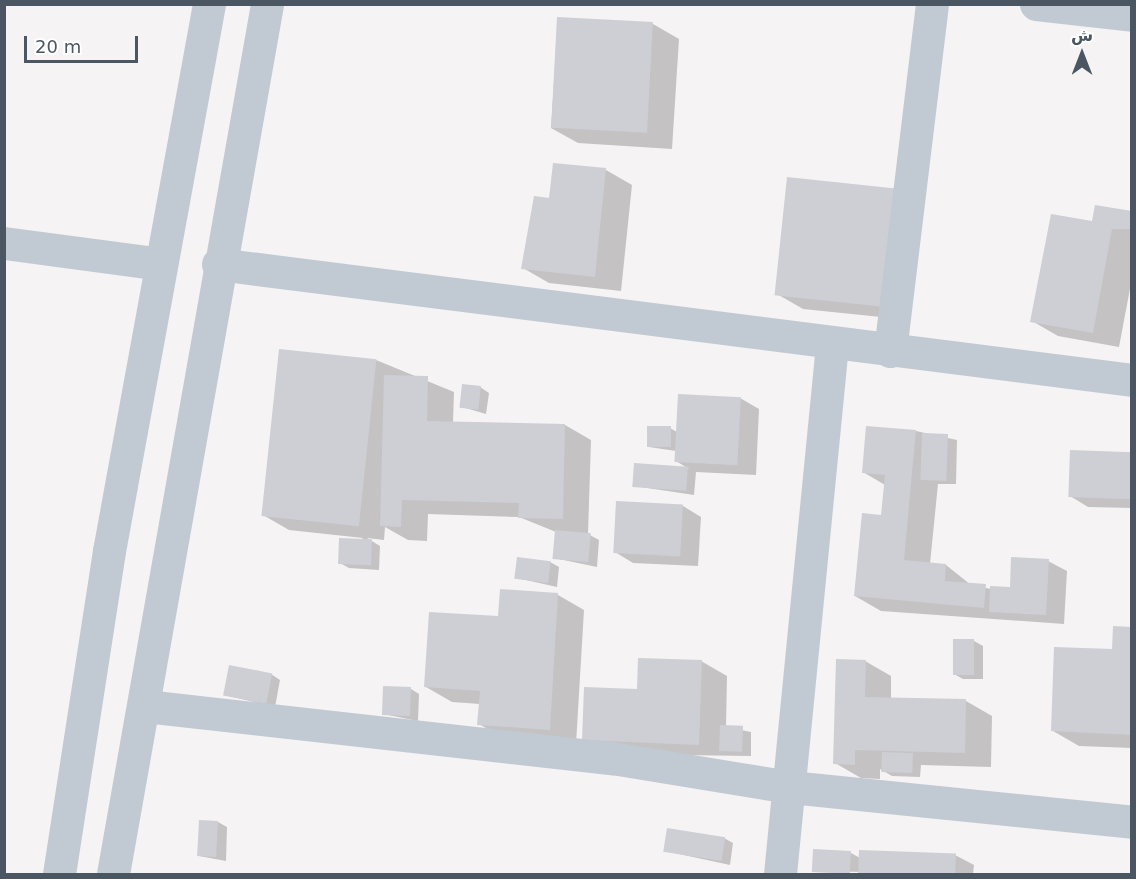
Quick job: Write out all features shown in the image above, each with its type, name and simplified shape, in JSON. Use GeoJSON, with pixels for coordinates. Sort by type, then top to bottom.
{"type":"FeatureCollection","features":[{"type":"Feature","properties":{"kind":"street"},"geometry":{"type":"LineString","coordinates":[[59,874],[109,550],[209,4]]}},
{"type":"Feature","properties":{"kind":"street"},"geometry":{"type":"LineString","coordinates":[[113,874],[145,706],[218,264],[267,4]]}},
{"type":"Feature","properties":{"kind":"street"},"geometry":{"type":"LineString","coordinates":[[890,351],[932,4]]}},
{"type":"Feature","properties":{"kind":"street"},"geometry":{"type":"LineString","coordinates":[[1036,4],[1131,15]]}},
{"type":"Feature","properties":{"kind":"street"},"geometry":{"type":"LineString","coordinates":[[4,243],[161,264]]}},
{"type":"Feature","properties":{"kind":"street"},"geometry":{"type":"LineString","coordinates":[[218,264],[831,345],[1131,380]]}},
{"type":"Feature","properties":{"kind":"street"},"geometry":{"type":"LineString","coordinates":[[780,874],[831,345]]}},
{"type":"Feature","properties":{"kind":"street"},"geometry":{"type":"LineString","coordinates":[[145,706],[612,758],[790,787],[1131,822]]}},
{"type":"Feature","properties":{"kind":"building"},"geometry":{"type":"Polygon","coordinates":[[[557,17],[653,22],[647,133],[551,128],[557,17]]]}},
{"type":"Feature","properties":{"kind":"building"},"geometry":{"type":"Polygon","coordinates":[[[553,163],[606,168],[595,277],[521,269],[534,196],[549,198],[553,163]]]}},
{"type":"Feature","properties":{"kind":"building"},"geometry":{"type":"Polygon","coordinates":[[[787,177],[895,188],[883,307],[775,295],[787,177]]]}},
{"type":"Feature","properties":{"kind":"building"},"geometry":{"type":"Polygon","coordinates":[[[1095,205],[1132,211],[1132,229],[1112,229],[1093,333],[1030,322],[1051,214],[1092,221],[1095,205]]]}},
{"type":"Feature","properties":{"kind":"building"},"geometry":{"type":"Polygon","coordinates":[[[279,349],[376,359],[359,526],[261,516],[279,349]]]}},
{"type":"Feature","properties":{"kind":"building"},"geometry":{"type":"Polygon","coordinates":[[[384,375],[428,376],[427,421],[565,424],[563,519],[518,518],[519,503],[402,500],[401,527],[380,526],[384,375]]]}},
{"type":"Feature","properties":{"kind":"building"},"geometry":{"type":"Polygon","coordinates":[[[462,384],[481,386],[478,410],[459,408],[462,384]]]}},
{"type":"Feature","properties":{"kind":"building"},"geometry":{"type":"Polygon","coordinates":[[[678,394],[741,397],[737,465],[674,462],[678,394]]]}},
{"type":"Feature","properties":{"kind":"building"},"geometry":{"type":"Polygon","coordinates":[[[647,426],[671,426],[671,447],[647,447],[647,426]]]}},
{"type":"Feature","properties":{"kind":"building"},"geometry":{"type":"Polygon","coordinates":[[[866,426],[916,430],[904,560],[946,564],[945,581],[986,584],[984,608],[854,596],[862,513],[881,515],[885,475],[862,473],[866,426]]]}},
{"type":"Feature","properties":{"kind":"building"},"geometry":{"type":"Polygon","coordinates":[[[922,433],[948,434],[946,481],[920,480],[922,433]]]}},
{"type":"Feature","properties":{"kind":"building"},"geometry":{"type":"Polygon","coordinates":[[[1070,450],[1132,452],[1130,499],[1068,497],[1070,450]]]}},
{"type":"Feature","properties":{"kind":"building"},"geometry":{"type":"Polygon","coordinates":[[[634,463],[688,467],[686,491],[632,487],[634,463]]]}},
{"type":"Feature","properties":{"kind":"building"},"geometry":{"type":"Polygon","coordinates":[[[616,501],[683,505],[680,556],[613,553],[616,501]]]}},
{"type":"Feature","properties":{"kind":"building"},"geometry":{"type":"Polygon","coordinates":[[[555,530],[591,533],[588,562],[552,559],[555,530]]]}},
{"type":"Feature","properties":{"kind":"building"},"geometry":{"type":"Polygon","coordinates":[[[339,538],[372,539],[371,565],[338,564],[339,538]]]}},
{"type":"Feature","properties":{"kind":"building"},"geometry":{"type":"Polygon","coordinates":[[[517,557],[551,561],[548,583],[514,579],[517,557]]]}},
{"type":"Feature","properties":{"kind":"building"},"geometry":{"type":"Polygon","coordinates":[[[1011,557],[1049,559],[1046,615],[989,612],[990,586],[1010,587],[1011,557]]]}},
{"type":"Feature","properties":{"kind":"building"},"geometry":{"type":"Polygon","coordinates":[[[500,589],[558,593],[550,730],[477,725],[480,691],[424,687],[429,612],[498,616],[500,589]]]}},
{"type":"Feature","properties":{"kind":"building"},"geometry":{"type":"Polygon","coordinates":[[[1113,626],[1132,627],[1132,735],[1051,731],[1054,647],[1112,649],[1113,626]]]}},
{"type":"Feature","properties":{"kind":"building"},"geometry":{"type":"Polygon","coordinates":[[[953,639],[974,639],[974,675],[953,675],[953,639]]]}},
{"type":"Feature","properties":{"kind":"building"},"geometry":{"type":"Polygon","coordinates":[[[638,658],[702,660],[699,745],[582,740],[584,687],[637,689],[638,658]]]}},
{"type":"Feature","properties":{"kind":"building"},"geometry":{"type":"Polygon","coordinates":[[[836,659],[866,660],[865,697],[966,699],[965,753],[855,750],[855,765],[833,764],[836,659]]]}},
{"type":"Feature","properties":{"kind":"building"},"geometry":{"type":"Polygon","coordinates":[[[229,665],[272,673],[266,704],[223,695],[229,665]]]}},
{"type":"Feature","properties":{"kind":"building"},"geometry":{"type":"Polygon","coordinates":[[[383,686],[411,687],[410,716],[382,715],[383,686]]]}},
{"type":"Feature","properties":{"kind":"building"},"geometry":{"type":"Polygon","coordinates":[[[720,725],[743,726],[742,752],[719,751],[720,725]]]}},
{"type":"Feature","properties":{"kind":"building"},"geometry":{"type":"Polygon","coordinates":[[[882,752],[913,753],[912,773],[881,772],[882,752]]]}},
{"type":"Feature","properties":{"kind":"building"},"geometry":{"type":"Polygon","coordinates":[[[199,820],[218,821],[216,857],[197,856],[199,820]]]}},
{"type":"Feature","properties":{"kind":"building"},"geometry":{"type":"Polygon","coordinates":[[[667,828],[725,837],[722,861],[663,852],[667,828]]]}},
{"type":"Feature","properties":{"kind":"building"},"geometry":{"type":"Polygon","coordinates":[[[813,849],[851,851],[850,874],[812,872],[813,849]]]}},
{"type":"Feature","properties":{"kind":"building"},"geometry":{"type":"Polygon","coordinates":[[[859,850],[956,853],[955,874],[858,874],[859,850]]]}}]}
